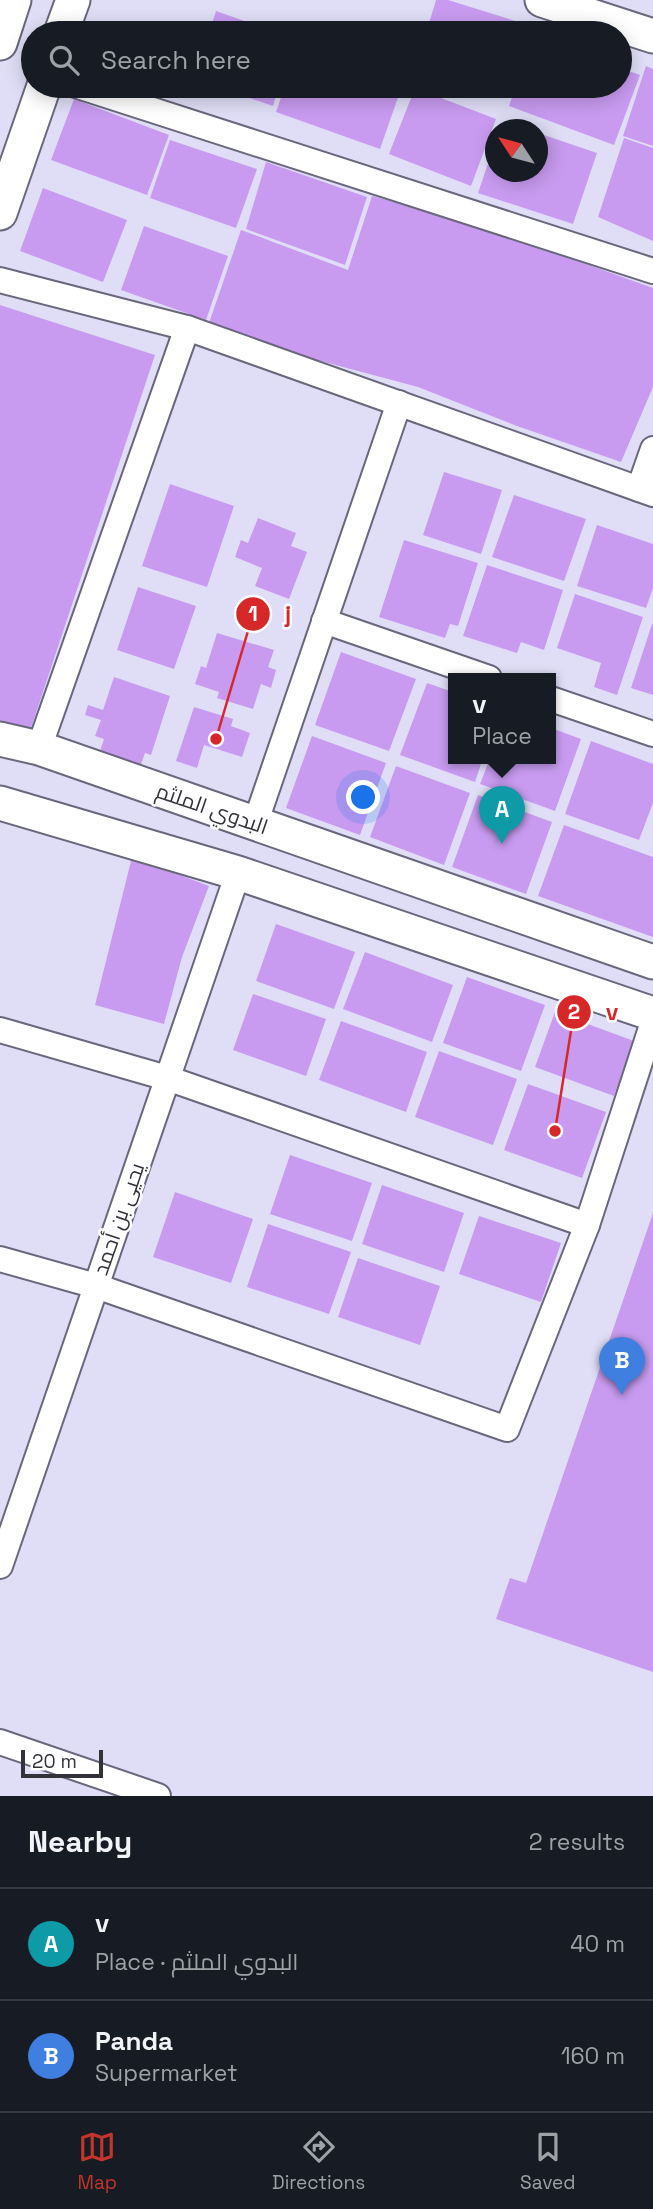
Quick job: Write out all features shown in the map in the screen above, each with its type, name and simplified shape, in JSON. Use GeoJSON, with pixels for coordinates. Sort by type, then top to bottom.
{"type":"FeatureCollection","features":[{"type":"Feature","properties":{"kind":"street"},"geometry":{"type":"LineString","coordinates":[[0,43],[14,0]]}},
{"type":"Feature","properties":{"kind":"street"},"geometry":{"type":"LineString","coordinates":[[65,21],[73,0]]}},
{"type":"Feature","properties":{"kind":"street"},"geometry":{"type":"LineString","coordinates":[[542,0],[607,21]]}},
{"type":"Feature","properties":{"kind":"street"},"geometry":{"type":"LineString","coordinates":[[632,29],[653,36]]}},
{"type":"Feature","properties":{"kind":"street"},"geometry":{"type":"LineString","coordinates":[[0,213],[40,98]]}},
{"type":"Feature","properties":{"kind":"street"},"geometry":{"type":"LineString","coordinates":[[115,98],[653,271]]}},
{"type":"Feature","properties":{"kind":"street"},"geometry":{"type":"LineString","coordinates":[[0,280],[187,328],[646,491],[653,449]]}},
{"type":"Feature","properties":{"kind":"street"},"geometry":{"type":"LineString","coordinates":[[39,748],[187,328]]}},
{"type":"Feature","properties":{"kind":"street"},"geometry":{"type":"LineString","coordinates":[[255,824],[399,403]]}},
{"type":"Feature","properties":{"kind":"street"},"geometry":{"type":"LineString","coordinates":[[324,621],[475,673]]}},
{"type":"Feature","properties":{"kind":"street"},"geometry":{"type":"LineString","coordinates":[[556,701],[653,734]]}},
{"type":"Feature","properties":{"kind":"street","name":"البدوي الملثم"},"geometry":{"type":"LineString","coordinates":[[0,739],[39,748],[653,962]]}},
{"type":"Feature","properties":{"kind":"street"},"geometry":{"type":"LineString","coordinates":[[0,803],[238,873],[653,1014]]}},
{"type":"Feature","properties":{"kind":"street","name":"يحيى بن أحمد"},"geometry":{"type":"LineString","coordinates":[[0,1566],[238,873]]}},
{"type":"Feature","properties":{"kind":"street"},"geometry":{"type":"LineString","coordinates":[[410,931],[424,883]]}},
{"type":"Feature","properties":{"kind":"street"},"geometry":{"type":"LineString","coordinates":[[0,1259],[96,1286],[507,1429],[587,1225],[653,1022]]}},
{"type":"Feature","properties":{"kind":"street"},"geometry":{"type":"LineString","coordinates":[[0,1030],[167,1078],[587,1225]]}},
{"type":"Feature","properties":{"kind":"street"},"geometry":{"type":"LineString","coordinates":[[0,1742],[158,1796]]}},
{"type":"Feature","properties":{"kind":"building"},"geometry":{"type":"Polygon","coordinates":[[[436,0],[448,0],[515,21],[430,21],[436,0]]]}},
{"type":"Feature","properties":{"kind":"building"},"geometry":{"type":"Polygon","coordinates":[[[216,11],[245,21],[213,21],[216,11]]]}},
{"type":"Feature","properties":{"kind":"building"},"geometry":{"type":"Polygon","coordinates":[[[646,66],[653,69],[653,146],[623,136],[646,66]]]}},
{"type":"Feature","properties":{"kind":"building"},"geometry":{"type":"Polygon","coordinates":[[[632,72],[640,75],[632,97],[632,72]]]}},
{"type":"Feature","properties":{"kind":"building"},"geometry":{"type":"Polygon","coordinates":[[[250,98],[275,98],[273,106],[250,98]]]}},
{"type":"Feature","properties":{"kind":"building"},"geometry":{"type":"Polygon","coordinates":[[[281,98],[398,98],[380,149],[276,112],[281,98]]]}},
{"type":"Feature","properties":{"kind":"building"},"geometry":{"type":"Polygon","coordinates":[[[411,98],[441,98],[496,119],[485,119],[485,148],[471,186],[389,154],[411,98]]]}},
{"type":"Feature","properties":{"kind":"building"},"geometry":{"type":"Polygon","coordinates":[[[512,98],[631,98],[614,145],[509,106],[512,98]]]}},
{"type":"Feature","properties":{"kind":"building"},"geometry":{"type":"Polygon","coordinates":[[[74,99],[169,135],[147,195],[51,160],[74,99]]]}},
{"type":"Feature","properties":{"kind":"building"},"geometry":{"type":"Polygon","coordinates":[[[548,136],[597,153],[573,224],[478,193],[485,172],[485,182],[548,182],[548,136]]]}},
{"type":"Feature","properties":{"kind":"building"},"geometry":{"type":"Polygon","coordinates":[[[624,138],[653,148],[653,241],[598,217],[624,138]]]}},
{"type":"Feature","properties":{"kind":"building"},"geometry":{"type":"Polygon","coordinates":[[[170,140],[257,169],[236,228],[150,198],[170,140]]]}},
{"type":"Feature","properties":{"kind":"building"},"geometry":{"type":"Polygon","coordinates":[[[266,162],[367,197],[345,265],[246,229],[266,162]]]}},
{"type":"Feature","properties":{"kind":"building"},"geometry":{"type":"Polygon","coordinates":[[[43,188],[127,220],[103,282],[20,251],[43,188]]]}},
{"type":"Feature","properties":{"kind":"building"},"geometry":{"type":"Polygon","coordinates":[[[372,196],[471,223],[653,288],[653,387],[621,462],[517,426],[418,387],[317,360],[209,323],[241,230],[348,270],[372,196]]]}},
{"type":"Feature","properties":{"kind":"building"},"geometry":{"type":"Polygon","coordinates":[[[144,226],[228,256],[206,320],[121,290],[144,226]]]}},
{"type":"Feature","properties":{"kind":"building"},"geometry":{"type":"Polygon","coordinates":[[[0,305],[155,355],[28,737],[0,728],[0,305]]]}},
{"type":"Feature","properties":{"kind":"building"},"geometry":{"type":"Polygon","coordinates":[[[444,472],[502,490],[481,554],[423,535],[444,472]]]}},
{"type":"Feature","properties":{"kind":"building"},"geometry":{"type":"Polygon","coordinates":[[[170,484],[234,506],[207,587],[142,566],[170,484]]]}},
{"type":"Feature","properties":{"kind":"building"},"geometry":{"type":"Polygon","coordinates":[[[514,495],[586,519],[564,581],[492,557],[514,495]]]}},
{"type":"Feature","properties":{"kind":"building"},"geometry":{"type":"Polygon","coordinates":[[[258,518],[296,533],[291,546],[307,552],[289,599],[255,586],[262,568],[235,557],[241,540],[248,543],[258,518]]]}},
{"type":"Feature","properties":{"kind":"building"},"geometry":{"type":"Polygon","coordinates":[[[597,525],[653,544],[653,588],[646,608],[577,586],[597,525]]]}},
{"type":"Feature","properties":{"kind":"building"},"geometry":{"type":"Polygon","coordinates":[[[404,540],[478,563],[458,626],[450,624],[445,638],[379,617],[404,540]]]}},
{"type":"Feature","properties":{"kind":"building"},"geometry":{"type":"Polygon","coordinates":[[[487,565],[563,590],[544,650],[521,642],[517,653],[463,636],[487,565]]]}},
{"type":"Feature","properties":{"kind":"building"},"geometry":{"type":"Polygon","coordinates":[[[138,587],[196,606],[174,669],[117,650],[138,587]]]}},
{"type":"Feature","properties":{"kind":"building"},"geometry":{"type":"Polygon","coordinates":[[[575,594],[643,617],[617,695],[594,687],[601,663],[557,648],[575,594]]]}},
{"type":"Feature","properties":{"kind":"building"},"geometry":{"type":"Polygon","coordinates":[[[653,624],[653,695],[631,688],[653,624]]]}},
{"type":"Feature","properties":{"kind":"building"},"geometry":{"type":"Polygon","coordinates":[[[217,633],[274,650],[268,667],[276,670],[271,688],[261,684],[253,709],[217,698],[219,692],[195,684],[201,666],[206,668],[217,633]]]}},
{"type":"Feature","properties":{"kind":"building"},"geometry":{"type":"Polygon","coordinates":[[[341,652],[416,679],[389,751],[315,725],[341,652]]]}},
{"type":"Feature","properties":{"kind":"building"},"geometry":{"type":"Polygon","coordinates":[[[114,677],[170,696],[151,755],[145,753],[139,770],[98,757],[104,739],[95,736],[101,720],[85,715],[88,705],[103,710],[114,677]]]}},
{"type":"Feature","properties":{"kind":"building"},"geometry":{"type":"Polygon","coordinates":[[[427,683],[448,690],[448,764],[481,764],[475,782],[400,755],[427,683]]]}},
{"type":"Feature","properties":{"kind":"building"},"geometry":{"type":"Polygon","coordinates":[[[194,707],[233,719],[231,726],[250,733],[242,757],[204,745],[197,768],[176,761],[194,707]]]}},
{"type":"Feature","properties":{"kind":"building"},"geometry":{"type":"Polygon","coordinates":[[[556,730],[581,739],[555,811],[480,784],[488,764],[556,764],[556,730]]]}},
{"type":"Feature","properties":{"kind":"building"},"geometry":{"type":"Polygon","coordinates":[[[312,736],[386,763],[360,835],[286,808],[312,736]]]}},
{"type":"Feature","properties":{"kind":"building"},"geometry":{"type":"Polygon","coordinates":[[[591,741],[653,764],[653,803],[639,840],[565,814],[591,741]]]}},
{"type":"Feature","properties":{"kind":"building"},"geometry":{"type":"Polygon","coordinates":[[[396,766],[470,793],[444,865],[370,837],[396,766]]]}},
{"type":"Feature","properties":{"kind":"building"},"geometry":{"type":"Polygon","coordinates":[[[478,795],[552,822],[526,894],[452,867],[478,795]]]}},
{"type":"Feature","properties":{"kind":"building"},"geometry":{"type":"Polygon","coordinates":[[[564,825],[653,857],[653,937],[538,896],[564,825]]]}},
{"type":"Feature","properties":{"kind":"building"},"geometry":{"type":"Polygon","coordinates":[[[132,857],[209,886],[182,957],[164,1024],[95,1005],[132,857]]]}},
{"type":"Feature","properties":{"kind":"building"},"geometry":{"type":"Polygon","coordinates":[[[276,924],[355,952],[334,1009],[256,981],[276,924]]]}},
{"type":"Feature","properties":{"kind":"building"},"geometry":{"type":"Polygon","coordinates":[[[365,952],[453,985],[432,1042],[343,1009],[365,952]]]}},
{"type":"Feature","properties":{"kind":"building"},"geometry":{"type":"Polygon","coordinates":[[[467,977],[545,1005],[521,1071],[443,1043],[467,977]]]}},
{"type":"Feature","properties":{"kind":"building"},"geometry":{"type":"Polygon","coordinates":[[[253,994],[326,1019],[306,1076],[233,1050],[253,994]]]}},
{"type":"Feature","properties":{"kind":"building"},"geometry":{"type":"Polygon","coordinates":[[[555,1012],[634,1041],[614,1096],[535,1067],[555,1012]]]}},
{"type":"Feature","properties":{"kind":"building"},"geometry":{"type":"Polygon","coordinates":[[[341,1021],[427,1052],[406,1112],[319,1080],[341,1021]]]}},
{"type":"Feature","properties":{"kind":"building"},"geometry":{"type":"Polygon","coordinates":[[[439,1051],[517,1079],[493,1145],[415,1117],[439,1051]]]}},
{"type":"Feature","properties":{"kind":"building"},"geometry":{"type":"Polygon","coordinates":[[[528,1084],[606,1112],[582,1178],[504,1150],[528,1084]]]}},
{"type":"Feature","properties":{"kind":"building"},"geometry":{"type":"Polygon","coordinates":[[[290,1155],[372,1183],[352,1241],[270,1214],[290,1155]]]}},
{"type":"Feature","properties":{"kind":"building"},"geometry":{"type":"Polygon","coordinates":[[[382,1185],[464,1213],[444,1272],[362,1244],[382,1185]]]}},
{"type":"Feature","properties":{"kind":"building"},"geometry":{"type":"Polygon","coordinates":[[[175,1192],[253,1219],[231,1283],[153,1257],[175,1192]]]}},
{"type":"Feature","properties":{"kind":"building"},"geometry":{"type":"Polygon","coordinates":[[[653,1213],[653,1672],[496,1619],[510,1578],[526,1583],[653,1213]]]}},
{"type":"Feature","properties":{"kind":"building"},"geometry":{"type":"Polygon","coordinates":[[[479,1216],[561,1243],[541,1302],[459,1274],[479,1216]]]}},
{"type":"Feature","properties":{"kind":"building"},"geometry":{"type":"Polygon","coordinates":[[[268,1224],[351,1252],[329,1314],[247,1287],[268,1224]]]}},
{"type":"Feature","properties":{"kind":"building"},"geometry":{"type":"Polygon","coordinates":[[[358,1258],[440,1286],[420,1345],[338,1317],[358,1258]]]}},
{"type":"Feature","properties":{"kind":"place","name":"j"},"geometry":{"type":"Point","coordinates":[216,739]}},
{"type":"Feature","properties":{"kind":"place","name":"v"},"geometry":{"type":"Point","coordinates":[502,844]}},
{"type":"Feature","properties":{"kind":"place","name":"v"},"geometry":{"type":"Point","coordinates":[555,1131]}},
{"type":"Feature","properties":{"kind":"place","name":"Panda"},"geometry":{"type":"Point","coordinates":[622,1395]}}]}
